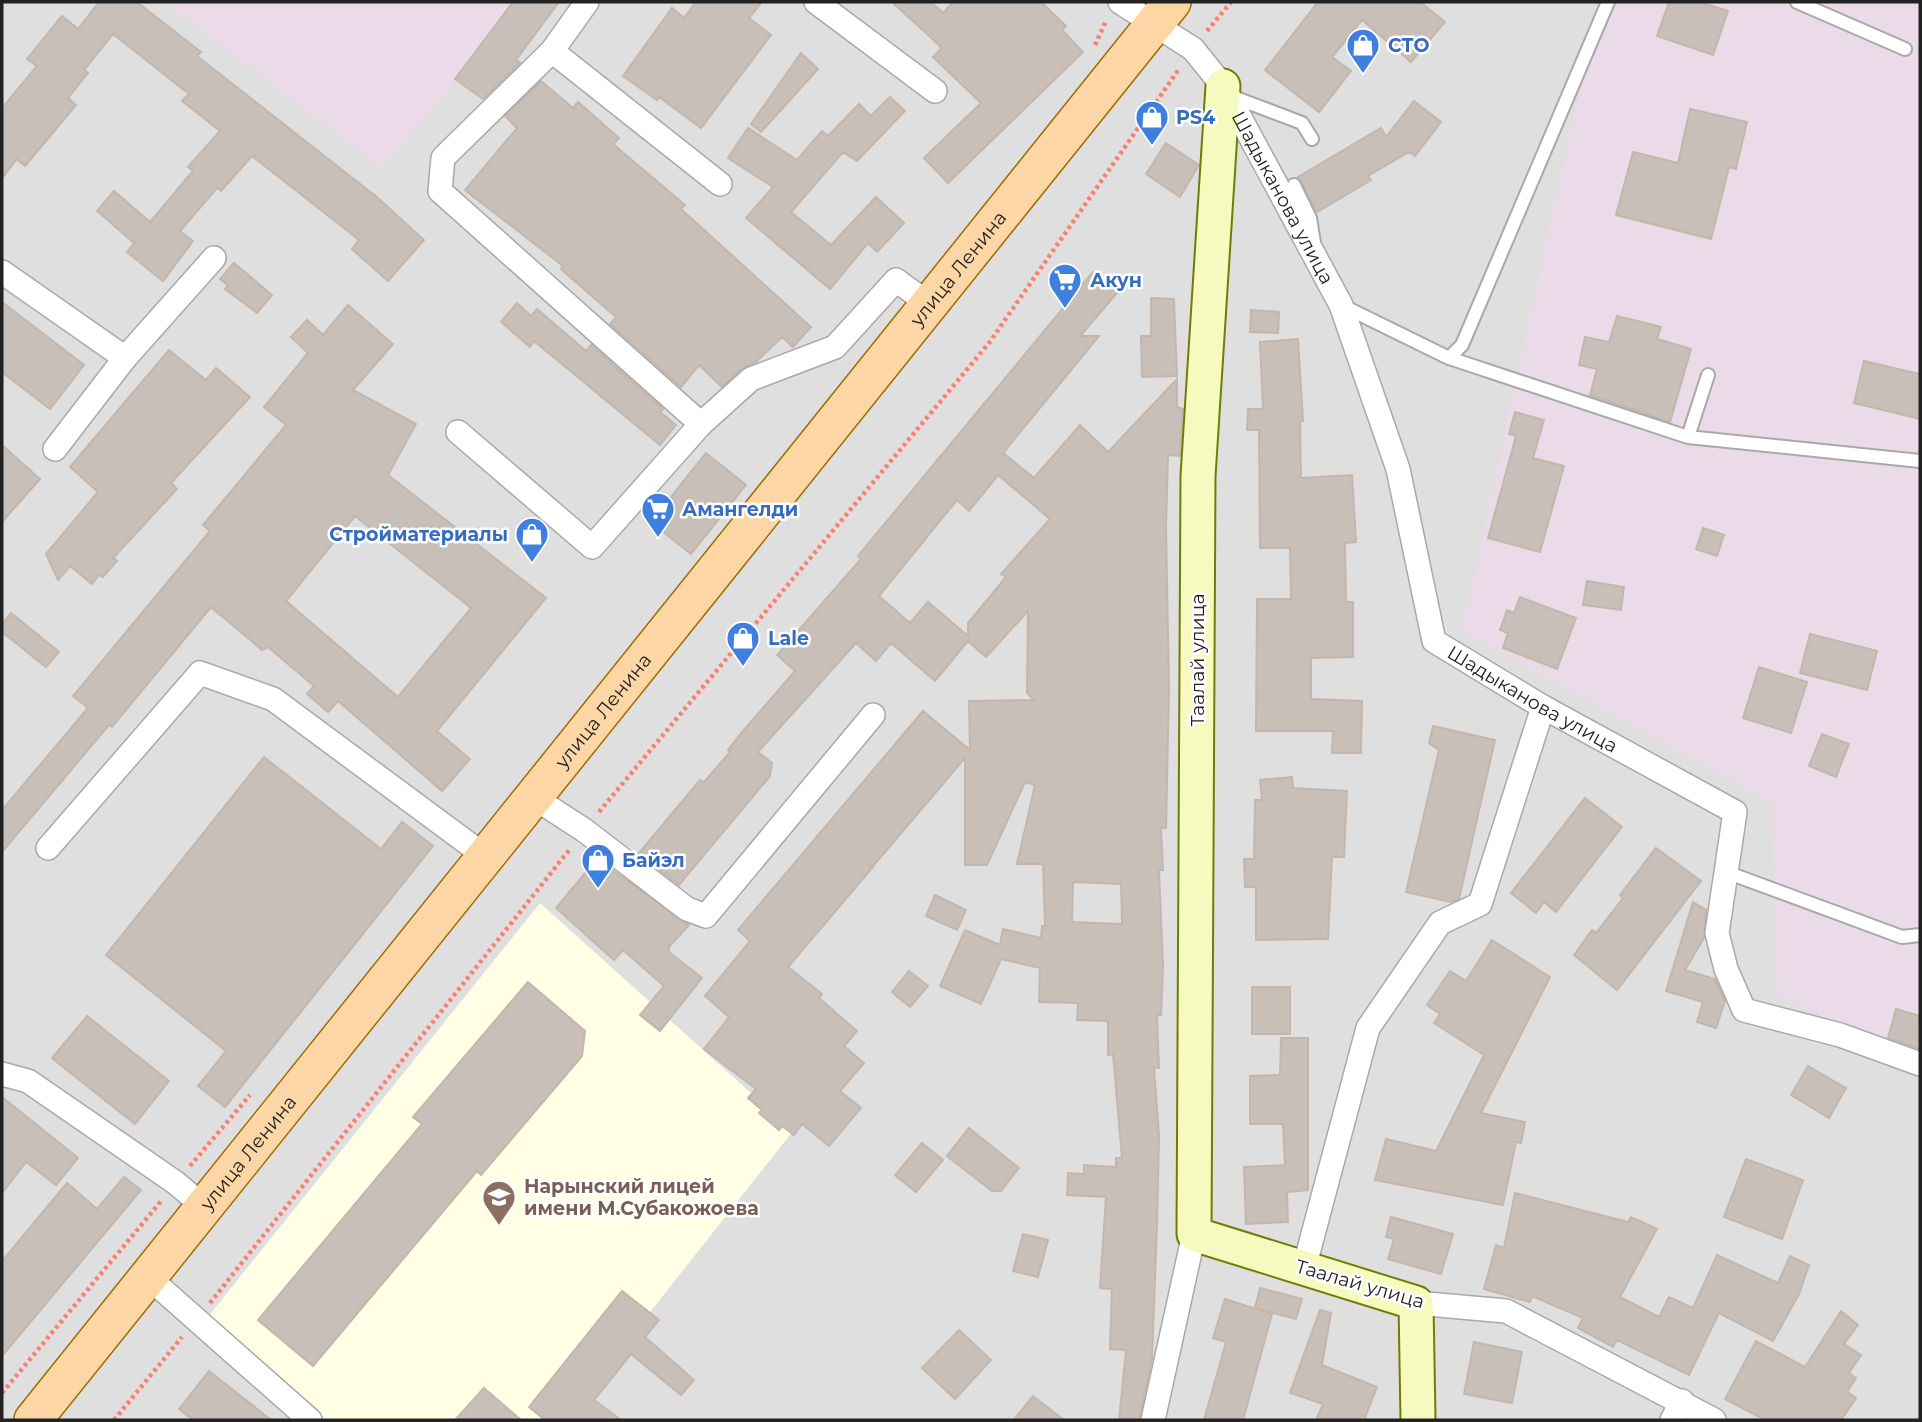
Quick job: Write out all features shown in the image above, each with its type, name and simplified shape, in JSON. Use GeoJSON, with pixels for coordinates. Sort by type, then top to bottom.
{"type":"FeatureCollection","features":[{"type":"Feature","properties":{"kind":"main road","name":"улица Ленина"},"geometry":{"type":"LineString","coordinates":[[33,1420],[1164,13]]}},
{"type":"Feature","properties":{"kind":"street"},"geometry":{"type":"LineString","coordinates":[[587,2],[552,51],[443,158],[440,191],[701,424]]}},
{"type":"Feature","properties":{"kind":"street"},"geometry":{"type":"LineString","coordinates":[[817,2],[935,91]]}},
{"type":"Feature","properties":{"kind":"street","name":"Шадыканова улица"},"geometry":{"type":"LineString","coordinates":[[1120,2],[1164,13],[1225,90],[1341,305],[1398,469],[1434,641],[1543,707],[1735,812],[1717,933],[1726,969],[1744,1010],[1840,1035],[1920,1064]]}},
{"type":"Feature","properties":{"kind":"street"},"geometry":{"type":"LineString","coordinates":[[552,51],[720,184]]}},
{"type":"Feature","properties":{"kind":"street","name":"Таалай улица"},"geometry":{"type":"LineString","coordinates":[[1153,1420],[1194,1234],[1198,476],[1225,90]]}},
{"type":"Feature","properties":{"kind":"street"},"geometry":{"type":"LineString","coordinates":[[55,449],[125,358],[214,258]]}},
{"type":"Feature","properties":{"kind":"street"},"geometry":{"type":"LineString","coordinates":[[2,272],[125,358]]}},
{"type":"Feature","properties":{"kind":"street"},"geometry":{"type":"LineString","coordinates":[[458,432],[593,547],[701,424],[751,379],[835,347],[896,280],[926,302]]}},
{"type":"Feature","properties":{"kind":"street"},"geometry":{"type":"LineString","coordinates":[[48,848],[200,673],[273,699],[485,856]]}},
{"type":"Feature","properties":{"kind":"street"},"geometry":{"type":"LineString","coordinates":[[1304,1268],[1368,1028],[1440,923],[1480,904],[1543,707]]}},
{"type":"Feature","properties":{"kind":"street"},"geometry":{"type":"LineString","coordinates":[[533,797],[584,830],[687,909],[706,916],[873,715]]}},
{"type":"Feature","properties":{"kind":"street"},"geometry":{"type":"LineString","coordinates":[[2,1074],[28,1081],[176,1183],[203,1206]]}},
{"type":"Feature","properties":{"kind":"street","name":"Таалай улица"},"geometry":{"type":"LineString","coordinates":[[1194,1234],[1416,1303],[1506,1311],[1677,1411],[1714,1420]]}},
{"type":"Feature","properties":{"kind":"street"},"geometry":{"type":"LineString","coordinates":[[147,1276],[310,1420]]}},
{"type":"Feature","properties":{"kind":"street"},"geometry":{"type":"LineString","coordinates":[[1416,1303],[1418,1420]]}},
{"type":"Feature","properties":{"kind":"lane"},"geometry":{"type":"LineString","coordinates":[[1449,358],[1462,345],[1608,2]]}},
{"type":"Feature","properties":{"kind":"lane"},"geometry":{"type":"LineString","coordinates":[[1797,2],[1905,49]]}},
{"type":"Feature","properties":{"kind":"lane"},"geometry":{"type":"LineString","coordinates":[[1225,90],[1302,123],[1312,139]]}},
{"type":"Feature","properties":{"kind":"lane"},"geometry":{"type":"LineString","coordinates":[[1294,185],[1310,218],[1316,258]]}},
{"type":"Feature","properties":{"kind":"lane"},"geometry":{"type":"LineString","coordinates":[[1341,305],[1449,358],[1688,437],[1920,461]]}},
{"type":"Feature","properties":{"kind":"lane"},"geometry":{"type":"LineString","coordinates":[[1688,437],[1707,375]]}},
{"type":"Feature","properties":{"kind":"lane"},"geometry":{"type":"LineString","coordinates":[[1726,872],[1902,937],[1920,934]]}},
{"type":"Feature","properties":{"kind":"path"},"geometry":{"type":"LineString","coordinates":[[114,1420],[584,830],[989,343],[1193,49],[1231,2]]}},
{"type":"Feature","properties":{"kind":"shaded area"},"geometry":{"type":"Polygon","coordinates":[[[2,2],[1920,2],[1920,1420],[2,1420],[2,2]]]}},
{"type":"Feature","properties":{"kind":"shaded area"},"geometry":{"type":"Polygon","coordinates":[[[163,2],[519,2],[383,168],[163,2]]]}},
{"type":"Feature","properties":{"kind":"shaded area"},"geometry":{"type":"Polygon","coordinates":[[[1598,2],[1920,2],[1920,1057],[1847,1029],[1777,996],[1772,803],[1462,631],[1598,2]]]}},
{"type":"Feature","properties":{"kind":"shaded area","name":"Нарынский лицей имени М.Субакожоева"},"geometry":{"type":"Polygon","coordinates":[[[540,903],[793,1131],[565,1420],[316,1420],[203,1323],[540,903]]]}},
{"type":"Feature","properties":{"kind":"building"},"geometry":{"type":"Polygon","coordinates":[[[99,2],[137,2],[201,52],[197,56],[378,198],[424,240],[388,281],[352,249],[359,240],[252,156],[221,191],[217,188],[180,231],[193,241],[163,281],[127,252],[134,243],[97,211],[114,191],[150,222],[193,171],[188,167],[220,131],[182,101],[189,94],[113,34],[84,70],[88,73],[68,98],[76,105],[25,166],[17,159],[2,178],[2,108],[37,66],[27,59],[62,16],[78,29],[99,2]]]}},
{"type":"Feature","properties":{"kind":"building"},"geometry":{"type":"Polygon","coordinates":[[[513,2],[559,2],[516,60],[520,63],[483,99],[455,79],[513,2]]]}},
{"type":"Feature","properties":{"kind":"building"},"geometry":{"type":"Polygon","coordinates":[[[696,2],[762,2],[749,18],[771,35],[701,128],[659,97],[657,100],[623,76],[672,8],[684,18],[696,2]]]}},
{"type":"Feature","properties":{"kind":"building"},"geometry":{"type":"Polygon","coordinates":[[[892,2],[931,2],[943,13],[953,2],[1041,2],[1066,26],[1062,30],[1083,52],[948,183],[924,158],[981,103],[933,57],[941,49],[939,45],[892,2]]]}},
{"type":"Feature","properties":{"kind":"building"},"geometry":{"type":"Polygon","coordinates":[[[1318,2],[1420,2],[1445,22],[1411,62],[1362,20],[1332,57],[1351,71],[1319,112],[1265,70],[1318,2]]]}},
{"type":"Feature","properties":{"kind":"building"},"geometry":{"type":"Polygon","coordinates":[[[1669,2],[1699,2],[1728,11],[1713,55],[1657,36],[1669,2]]]}},
{"type":"Feature","properties":{"kind":"building"},"geometry":{"type":"Polygon","coordinates":[[[801,53],[818,69],[761,132],[751,124],[801,53]]]}},
{"type":"Feature","properties":{"kind":"building"},"geometry":{"type":"Polygon","coordinates":[[[541,81],[573,108],[578,102],[619,138],[613,144],[685,205],[681,209],[811,327],[793,347],[782,337],[756,362],[742,368],[722,387],[699,365],[681,387],[610,324],[616,317],[561,269],[563,266],[465,190],[517,128],[505,116],[541,81]]]}},
{"type":"Feature","properties":{"kind":"building"},"geometry":{"type":"Polygon","coordinates":[[[890,97],[905,111],[857,161],[843,152],[791,212],[831,245],[876,197],[904,223],[877,252],[868,243],[830,289],[746,218],[773,187],[728,158],[748,128],[797,160],[822,131],[828,136],[859,104],[871,116],[890,97]]]}},
{"type":"Feature","properties":{"kind":"building"},"geometry":{"type":"Polygon","coordinates":[[[1414,101],[1441,122],[1415,156],[1409,152],[1368,176],[1371,180],[1317,212],[1298,177],[1381,128],[1386,137],[1414,101]]]}},
{"type":"Feature","properties":{"kind":"building"},"geometry":{"type":"Polygon","coordinates":[[[1690,109],[1747,122],[1736,169],[1729,167],[1711,239],[1616,215],[1633,152],[1678,163],[1690,109]]]}},
{"type":"Feature","properties":{"kind":"building"},"geometry":{"type":"Polygon","coordinates":[[[1166,143],[1199,165],[1180,197],[1146,174],[1166,143]]]}},
{"type":"Feature","properties":{"kind":"building"},"geometry":{"type":"Polygon","coordinates":[[[234,263],[272,295],[257,313],[225,289],[228,285],[220,279],[234,263]]]}},
{"type":"Feature","properties":{"kind":"building"},"geometry":{"type":"Polygon","coordinates":[[[1093,272],[1117,293],[1080,336],[1099,336],[1003,453],[1034,478],[1080,425],[1108,452],[1177,379],[1177,407],[1183,409],[1180,456],[1168,455],[1166,527],[1169,689],[1166,828],[1161,828],[1163,870],[1159,870],[1163,966],[1161,1015],[1157,1015],[1159,1068],[1154,1068],[1159,1136],[1157,1225],[1152,1359],[1139,1420],[1119,1420],[1126,1350],[1110,1349],[1112,1289],[1100,1288],[1106,1197],[1067,1195],[1068,1173],[1084,1174],[1084,1165],[1116,1167],[1116,1158],[1122,1158],[1113,1054],[1108,1055],[1108,1021],[1077,1020],[1078,1003],[1039,1002],[1040,968],[1001,959],[981,1004],[940,986],[965,930],[1000,945],[1003,929],[1041,938],[1042,926],[1045,926],[1043,864],[1017,864],[1035,785],[1025,782],[987,865],[965,865],[965,758],[874,865],[868,866],[873,867],[788,967],[822,994],[819,998],[857,1031],[844,1046],[864,1063],[840,1091],[861,1108],[829,1146],[802,1124],[794,1135],[782,1126],[779,1130],[759,1113],[762,1110],[748,1098],[756,1089],[704,1049],[729,1017],[705,996],[750,941],[738,930],[923,711],[970,750],[969,701],[1034,700],[1027,693],[1028,611],[986,657],[968,641],[935,681],[891,643],[876,661],[856,643],[758,752],[772,763],[770,776],[679,885],[638,854],[700,780],[704,782],[730,752],[728,750],[743,731],[795,671],[777,655],[861,559],[858,556],[1093,272]],[[998,475],[969,511],[957,500],[879,596],[910,623],[928,602],[968,636],[968,623],[1006,577],[1001,574],[1050,519],[998,475]],[[1073,882],[1072,922],[1122,924],[1121,884],[1073,882]]]}},
{"type":"Feature","properties":{"kind":"building"},"geometry":{"type":"Polygon","coordinates":[[[1151,298],[1174,299],[1177,376],[1142,377],[1141,336],[1151,336],[1151,298]]]}},
{"type":"Feature","properties":{"kind":"building"},"geometry":{"type":"Polygon","coordinates":[[[2,302],[84,365],[50,409],[2,372],[2,302]]]}},
{"type":"Feature","properties":{"kind":"building"},"geometry":{"type":"Polygon","coordinates":[[[517,303],[531,316],[537,309],[586,351],[591,345],[663,409],[660,412],[676,425],[660,445],[534,341],[530,347],[501,322],[517,303]]]}},
{"type":"Feature","properties":{"kind":"building"},"geometry":{"type":"Polygon","coordinates":[[[348,305],[393,344],[353,390],[416,424],[388,475],[546,598],[437,731],[470,759],[442,791],[338,701],[328,712],[307,694],[314,686],[268,647],[262,650],[211,607],[112,727],[109,725],[2,852],[2,810],[88,708],[73,696],[210,531],[203,525],[286,425],[264,407],[308,353],[291,337],[307,320],[323,335],[348,305]],[[355,516],[286,601],[398,697],[471,608],[355,516]]]}},
{"type":"Feature","properties":{"kind":"building"},"geometry":{"type":"Polygon","coordinates":[[[1251,310],[1279,312],[1278,333],[1250,332],[1251,310]]]}},
{"type":"Feature","properties":{"kind":"building"},"geometry":{"type":"Polygon","coordinates":[[[1617,316],[1661,327],[1657,339],[1691,349],[1670,422],[1590,395],[1597,369],[1579,365],[1585,337],[1609,342],[1617,316]]]}},
{"type":"Feature","properties":{"kind":"building"},"geometry":{"type":"Polygon","coordinates":[[[1298,339],[1303,421],[1300,421],[1301,478],[1352,475],[1356,542],[1345,543],[1346,602],[1353,602],[1353,657],[1311,658],[1311,699],[1362,701],[1361,753],[1332,753],[1333,731],[1256,731],[1257,599],[1291,599],[1290,548],[1260,548],[1259,430],[1247,430],[1248,409],[1263,409],[1260,342],[1298,339]]]}},
{"type":"Feature","properties":{"kind":"building"},"geometry":{"type":"Polygon","coordinates":[[[169,350],[206,380],[216,368],[250,397],[171,483],[177,489],[113,558],[117,561],[103,577],[99,575],[92,584],[70,566],[58,580],[46,554],[98,492],[70,467],[169,350]]]}},
{"type":"Feature","properties":{"kind":"building"},"geometry":{"type":"Polygon","coordinates":[[[1864,361],[1920,374],[1920,419],[1854,403],[1864,361]]]}},
{"type":"Feature","properties":{"kind":"building"},"geometry":{"type":"Polygon","coordinates":[[[1515,412],[1544,420],[1533,458],[1564,466],[1540,552],[1488,538],[1516,436],[1509,434],[1515,412]]]}},
{"type":"Feature","properties":{"kind":"building"},"geometry":{"type":"Polygon","coordinates":[[[2,445],[40,479],[2,522],[2,445]]]}},
{"type":"Feature","properties":{"kind":"building"},"geometry":{"type":"Polygon","coordinates":[[[706,453],[746,485],[691,554],[651,522],[706,453]]]}},
{"type":"Feature","properties":{"kind":"building"},"geometry":{"type":"Polygon","coordinates":[[[1703,528],[1724,535],[1717,556],[1696,549],[1703,528]]]}},
{"type":"Feature","properties":{"kind":"building"},"geometry":{"type":"Polygon","coordinates":[[[1587,581],[1624,587],[1621,610],[1583,605],[1587,581]]]}},
{"type":"Feature","properties":{"kind":"building"},"geometry":{"type":"Polygon","coordinates":[[[1520,597],[1576,618],[1557,669],[1503,648],[1508,633],[1500,630],[1507,610],[1514,613],[1520,597]]]}},
{"type":"Feature","properties":{"kind":"building"},"geometry":{"type":"Polygon","coordinates":[[[11,613],[59,652],[46,667],[2,632],[2,624],[11,613]]]}},
{"type":"Feature","properties":{"kind":"building"},"geometry":{"type":"Polygon","coordinates":[[[1810,634],[1877,651],[1867,690],[1800,673],[1810,634]]]}},
{"type":"Feature","properties":{"kind":"building"},"geometry":{"type":"Polygon","coordinates":[[[1759,667],[1807,682],[1791,733],[1743,718],[1759,667]]]}},
{"type":"Feature","properties":{"kind":"building"},"geometry":{"type":"Polygon","coordinates":[[[1433,726],[1495,740],[1459,899],[1451,902],[1406,892],[1439,750],[1429,743],[1433,726]]]}},
{"type":"Feature","properties":{"kind":"building"},"geometry":{"type":"Polygon","coordinates":[[[1822,734],[1849,744],[1836,777],[1809,766],[1822,734]]]}},
{"type":"Feature","properties":{"kind":"building"},"geometry":{"type":"Polygon","coordinates":[[[264,757],[381,849],[402,822],[433,846],[225,1107],[198,1086],[226,1051],[106,955],[264,757]]]}},
{"type":"Feature","properties":{"kind":"building"},"geometry":{"type":"Polygon","coordinates":[[[1292,777],[1293,788],[1347,791],[1344,857],[1332,857],[1328,939],[1256,940],[1256,887],[1245,887],[1244,859],[1254,859],[1255,800],[1262,800],[1260,780],[1292,777]]]}},
{"type":"Feature","properties":{"kind":"building"},"geometry":{"type":"Polygon","coordinates":[[[1585,798],[1622,827],[1556,912],[1544,902],[1536,913],[1511,893],[1585,798]]]}},
{"type":"Feature","properties":{"kind":"building"},"geometry":{"type":"Polygon","coordinates":[[[1656,848],[1701,881],[1617,990],[1574,955],[1592,930],[1596,933],[1623,898],[1620,895],[1656,848]]]}},
{"type":"Feature","properties":{"kind":"building"},"geometry":{"type":"Polygon","coordinates":[[[597,859],[689,925],[669,947],[669,952],[702,978],[660,1031],[640,1015],[664,986],[623,950],[614,960],[556,908],[597,859]]]}},
{"type":"Feature","properties":{"kind":"building"},"geometry":{"type":"Polygon","coordinates":[[[935,895],[966,910],[957,930],[926,916],[935,895]]]}},
{"type":"Feature","properties":{"kind":"building"},"geometry":{"type":"Polygon","coordinates":[[[1693,902],[1706,910],[1704,938],[1685,970],[1715,979],[1725,1001],[1716,1028],[1697,1022],[1703,1002],[1666,991],[1693,902]]]}},
{"type":"Feature","properties":{"kind":"building"},"geometry":{"type":"Polygon","coordinates":[[[1492,940],[1550,977],[1481,1113],[1525,1122],[1521,1143],[1516,1142],[1503,1205],[1375,1180],[1386,1139],[1436,1151],[1484,1055],[1434,1023],[1440,1014],[1427,1005],[1450,971],[1466,981],[1492,940]]]}},
{"type":"Feature","properties":{"kind":"building"},"geometry":{"type":"Polygon","coordinates":[[[909,971],[928,986],[910,1007],[892,992],[909,971]]]}},
{"type":"Feature","properties":{"kind":"building"},"geometry":{"type":"Polygon","coordinates":[[[528,982],[585,1031],[582,1056],[481,1175],[477,1171],[313,1366],[258,1320],[422,1124],[413,1117],[528,982]]]}},
{"type":"Feature","properties":{"kind":"building"},"geometry":{"type":"Polygon","coordinates":[[[1252,987],[1290,987],[1290,1034],[1252,1034],[1252,987]]]}},
{"type":"Feature","properties":{"kind":"building"},"geometry":{"type":"Polygon","coordinates":[[[1896,1009],[1920,1016],[1920,1049],[1888,1038],[1896,1009]]]}},
{"type":"Feature","properties":{"kind":"building"},"geometry":{"type":"Polygon","coordinates":[[[87,1016],[169,1081],[135,1124],[52,1058],[87,1016]]]}},
{"type":"Feature","properties":{"kind":"building"},"geometry":{"type":"Polygon","coordinates":[[[1281,1038],[1308,1038],[1308,1190],[1287,1192],[1288,1222],[1246,1224],[1244,1167],[1285,1165],[1283,1124],[1250,1124],[1250,1076],[1280,1075],[1281,1038]]]}},
{"type":"Feature","properties":{"kind":"building"},"geometry":{"type":"Polygon","coordinates":[[[1808,1066],[1846,1088],[1829,1118],[1791,1095],[1808,1066]]]}},
{"type":"Feature","properties":{"kind":"building"},"geometry":{"type":"Polygon","coordinates":[[[2,1097],[78,1158],[56,1185],[26,1162],[2,1193],[2,1097]]]}},
{"type":"Feature","properties":{"kind":"building"},"geometry":{"type":"Polygon","coordinates":[[[969,1128],[1019,1168],[1001,1191],[992,1191],[947,1156],[969,1128]]]}},
{"type":"Feature","properties":{"kind":"building"},"geometry":{"type":"Polygon","coordinates":[[[922,1143],[943,1160],[916,1192],[895,1175],[922,1143]]]}},
{"type":"Feature","properties":{"kind":"building"},"geometry":{"type":"Polygon","coordinates":[[[1746,1159],[1803,1180],[1782,1239],[1724,1217],[1746,1159]]]}},
{"type":"Feature","properties":{"kind":"building"},"geometry":{"type":"Polygon","coordinates":[[[124,1177],[141,1190],[2,1356],[2,1261],[67,1183],[97,1209],[124,1177]]]}},
{"type":"Feature","properties":{"kind":"building"},"geometry":{"type":"Polygon","coordinates":[[[1515,1193],[1628,1222],[1631,1217],[1657,1229],[1620,1297],[1659,1317],[1669,1297],[1693,1308],[1717,1255],[1778,1283],[1790,1256],[1809,1265],[1799,1294],[1773,1341],[1719,1313],[1689,1375],[1617,1340],[1613,1347],[1578,1328],[1583,1318],[1532,1296],[1530,1302],[1484,1289],[1496,1245],[1504,1248],[1515,1193]]]}},
{"type":"Feature","properties":{"kind":"building"},"geometry":{"type":"Polygon","coordinates":[[[1391,1217],[1453,1234],[1441,1274],[1388,1259],[1394,1239],[1386,1237],[1391,1217]]]}},
{"type":"Feature","properties":{"kind":"building"},"geometry":{"type":"Polygon","coordinates":[[[1023,1234],[1048,1240],[1038,1277],[1013,1271],[1023,1234]]]}},
{"type":"Feature","properties":{"kind":"building"},"geometry":{"type":"Polygon","coordinates":[[[1260,1288],[1302,1299],[1296,1319],[1255,1308],[1260,1288]]]}},
{"type":"Feature","properties":{"kind":"building"},"geometry":{"type":"Polygon","coordinates":[[[622,1291],[659,1320],[645,1337],[694,1380],[681,1395],[631,1354],[594,1400],[621,1420],[545,1420],[529,1407],[622,1291]]]}},
{"type":"Feature","properties":{"kind":"building"},"geometry":{"type":"Polygon","coordinates":[[[1225,1299],[1272,1314],[1243,1420],[1204,1420],[1226,1342],[1213,1338],[1225,1299]]]}},
{"type":"Feature","properties":{"kind":"building"},"geometry":{"type":"Polygon","coordinates":[[[1320,1310],[1331,1313],[1322,1365],[1377,1387],[1364,1420],[1316,1420],[1323,1404],[1290,1393],[1320,1310]]]}},
{"type":"Feature","properties":{"kind":"building"},"geometry":{"type":"Polygon","coordinates":[[[1841,1311],[1858,1325],[1844,1344],[1861,1355],[1849,1373],[1856,1378],[1847,1392],[1856,1398],[1841,1420],[1765,1420],[1725,1399],[1756,1341],[1805,1367],[1841,1311]]]}},
{"type":"Feature","properties":{"kind":"building"},"geometry":{"type":"Polygon","coordinates":[[[959,1330],[991,1360],[955,1399],[922,1368],[959,1330]]]}},
{"type":"Feature","properties":{"kind":"building"},"geometry":{"type":"Polygon","coordinates":[[[1474,1342],[1522,1352],[1512,1403],[1464,1394],[1474,1342]]]}},
{"type":"Feature","properties":{"kind":"building"},"geometry":{"type":"Polygon","coordinates":[[[209,1371],[271,1420],[193,1420],[179,1409],[209,1371]]]}},
{"type":"Feature","properties":{"kind":"building"},"geometry":{"type":"Polygon","coordinates":[[[484,1388],[521,1420],[455,1420],[484,1388]]]}},
{"type":"Feature","properties":{"kind":"building"},"geometry":{"type":"Polygon","coordinates":[[[1033,1396],[1064,1420],[1014,1420],[1033,1396]]]}},
{"type":"Feature","properties":{"kind":"place","name":"СТО"},"geometry":{"type":"Point","coordinates":[1363,75]}},
{"type":"Feature","properties":{"kind":"place","name":"PS4"},"geometry":{"type":"Point","coordinates":[1152,147]}},
{"type":"Feature","properties":{"kind":"place","name":"Акун"},"geometry":{"type":"Point","coordinates":[1065,310]}},
{"type":"Feature","properties":{"kind":"place","name":"Амангелди"},"geometry":{"type":"Point","coordinates":[658,539]}},
{"type":"Feature","properties":{"kind":"place","name":"Стройматериалы"},"geometry":{"type":"Point","coordinates":[532,564]}},
{"type":"Feature","properties":{"kind":"place","name":"Lale"},"geometry":{"type":"Point","coordinates":[743,668]}},
{"type":"Feature","properties":{"kind":"place","name":"Байэл"},"geometry":{"type":"Point","coordinates":[598,890]}},
{"type":"Feature","properties":{"kind":"place","name":"Нарынский лицей имени М.Субакожоева"},"geometry":{"type":"Point","coordinates":[499,1227]}}]}
